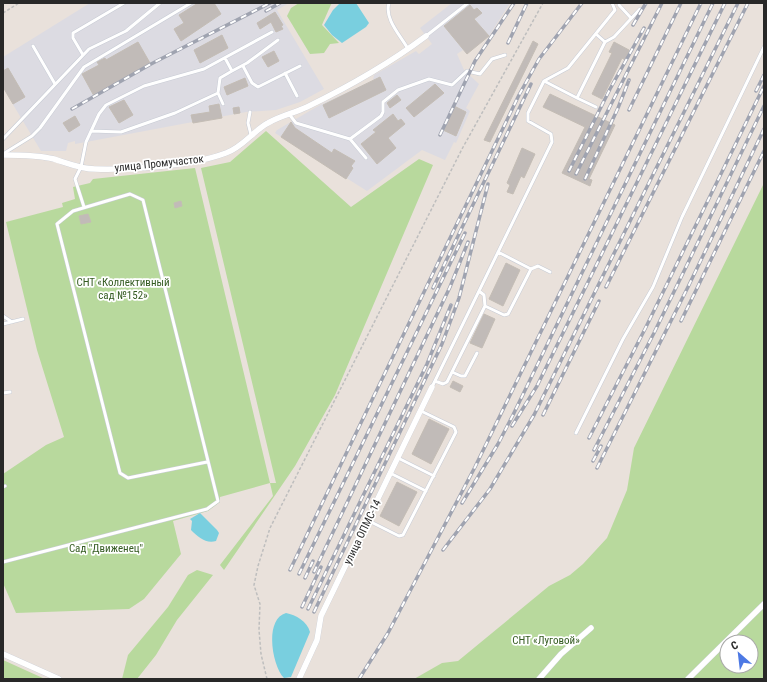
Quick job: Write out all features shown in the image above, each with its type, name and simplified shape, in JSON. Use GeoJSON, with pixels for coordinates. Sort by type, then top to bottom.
{"type":"FeatureCollection","features":[{"type":"Feature","properties":{"kind":"street","name":"улица Промучасток"},"geometry":{"type":"LineString","coordinates":[[3,154],[52,159],[81,167],[97,169],[145,167],[193,161],[233,150],[269,122],[307,106],[360,78],[408,49],[426,36]]}},
{"type":"Feature","properties":{"kind":"street","name":"улица ОПМС-14"},"geometry":{"type":"LineString","coordinates":[[299,679],[317,640],[321,616],[432,387]]}},
{"type":"Feature","properties":{"kind":"street"},"geometry":{"type":"LineString","coordinates":[[688,679],[764,604]]}},
{"type":"Feature","properties":{"kind":"street"},"geometry":{"type":"LineString","coordinates":[[539,679],[561,654],[591,628]]}},
{"type":"Feature","properties":{"kind":"street"},"geometry":{"type":"LineString","coordinates":[[3,654],[59,679]]}},
{"type":"Feature","properties":{"kind":"lane"},"geometry":{"type":"LineString","coordinates":[[83,55],[73,33],[124,3]]}},
{"type":"Feature","properties":{"kind":"lane"},"geometry":{"type":"LineString","coordinates":[[3,139],[89,49],[126,31],[160,3]]}},
{"type":"Feature","properties":{"kind":"lane"},"geometry":{"type":"LineString","coordinates":[[3,154],[40,128],[84,67],[191,3]]}},
{"type":"Feature","properties":{"kind":"lane"},"geometry":{"type":"LineString","coordinates":[[389,3],[388,13],[408,49]]}},
{"type":"Feature","properties":{"kind":"lane"},"geometry":{"type":"LineString","coordinates":[[426,36],[468,3]]}},
{"type":"Feature","properties":{"kind":"lane"},"geometry":{"type":"LineString","coordinates":[[612,3],[615,10]]}},
{"type":"Feature","properties":{"kind":"lane"},"geometry":{"type":"LineString","coordinates":[[432,387],[552,142],[551,134],[531,123],[527,117],[544,81],[568,68],[620,4],[631,18]]}},
{"type":"Feature","properties":{"kind":"lane"},"geometry":{"type":"LineString","coordinates":[[577,98],[605,42],[614,37],[640,9]]}},
{"type":"Feature","properties":{"kind":"lane"},"geometry":{"type":"LineString","coordinates":[[84,208],[75,179],[81,167],[86,142],[102,109],[132,91],[152,83],[204,69],[272,32]]}},
{"type":"Feature","properties":{"kind":"lane"},"geometry":{"type":"LineString","coordinates":[[596,34],[605,42]]}},
{"type":"Feature","properties":{"kind":"lane"},"geometry":{"type":"LineString","coordinates":[[223,104],[218,93],[220,78],[243,66],[278,40]]}},
{"type":"Feature","properties":{"kind":"lane"},"geometry":{"type":"LineString","coordinates":[[33,46],[55,84]]}},
{"type":"Feature","properties":{"kind":"lane"},"geometry":{"type":"LineString","coordinates":[[576,433],[623,339],[653,287],[682,217],[764,47]]}},
{"type":"Feature","properties":{"kind":"lane"},"geometry":{"type":"LineString","coordinates":[[350,139],[381,116],[384,112],[383,102],[398,90],[429,79],[452,85],[467,71],[480,74],[492,59],[505,55]]}},
{"type":"Feature","properties":{"kind":"lane"},"geometry":{"type":"LineString","coordinates":[[225,58],[232,71]]}},
{"type":"Feature","properties":{"kind":"lane"},"geometry":{"type":"LineString","coordinates":[[243,66],[252,84],[258,87],[300,66]]}},
{"type":"Feature","properties":{"kind":"lane"},"geometry":{"type":"LineString","coordinates":[[285,73],[297,96]]}},
{"type":"Feature","properties":{"kind":"lane"},"geometry":{"type":"LineString","coordinates":[[544,81],[596,107]]}},
{"type":"Feature","properties":{"kind":"lane"},"geometry":{"type":"LineString","coordinates":[[91,131],[122,132],[175,112],[218,93]]}},
{"type":"Feature","properties":{"kind":"lane"},"geometry":{"type":"LineString","coordinates":[[250,112],[248,122],[251,135]]}},
{"type":"Feature","properties":{"kind":"lane"},"geometry":{"type":"LineString","coordinates":[[289,114],[296,123],[350,139],[366,158]]}},
{"type":"Feature","properties":{"kind":"lane"},"geometry":{"type":"LineString","coordinates":[[3,562],[207,508],[218,501],[207,462],[144,200],[130,194],[73,211],[57,224],[120,473],[128,478],[207,462]]}},
{"type":"Feature","properties":{"kind":"lane"},"geometry":{"type":"LineString","coordinates":[[498,252],[531,268],[536,266],[550,272]]}},
{"type":"Feature","properties":{"kind":"lane"},"geometry":{"type":"LineString","coordinates":[[485,306],[504,315],[508,314],[531,268]]}},
{"type":"Feature","properties":{"kind":"lane"},"geometry":{"type":"LineString","coordinates":[[435,381],[445,384],[485,306],[484,295],[479,291]]}},
{"type":"Feature","properties":{"kind":"lane"},"geometry":{"type":"LineString","coordinates":[[3,316],[12,322]]}},
{"type":"Feature","properties":{"kind":"lane"},"geometry":{"type":"LineString","coordinates":[[3,324],[23,320]]}},
{"type":"Feature","properties":{"kind":"lane"},"geometry":{"type":"LineString","coordinates":[[452,372],[465,376],[477,353]]}},
{"type":"Feature","properties":{"kind":"lane"},"geometry":{"type":"LineString","coordinates":[[3,393],[10,392]]}},
{"type":"Feature","properties":{"kind":"lane"},"geometry":{"type":"LineString","coordinates":[[367,520],[399,536],[403,535],[434,476],[456,430],[454,427],[421,410]]}},
{"type":"Feature","properties":{"kind":"lane"},"geometry":{"type":"LineString","coordinates":[[398,458],[434,476]]}},
{"type":"Feature","properties":{"kind":"lane"},"geometry":{"type":"LineString","coordinates":[[390,473],[426,491]]}},
{"type":"Feature","properties":{"kind":"path"},"geometry":{"type":"LineString","coordinates":[[3,13],[19,3]]}},
{"type":"Feature","properties":{"kind":"path"},"geometry":{"type":"LineString","coordinates":[[267,679],[259,630],[260,604],[254,585],[258,566],[270,528],[462,149],[543,3]]}},
{"type":"Feature","properties":{"kind":"shaded area"},"geometry":{"type":"Polygon","coordinates":[[[90,3],[289,3],[277,10],[324,89],[300,102],[276,110],[246,112],[75,144],[75,141],[68,143],[66,151],[41,151],[3,88],[3,57],[90,3]]]}},
{"type":"Feature","properties":{"kind":"shaded area"},"geometry":{"type":"Polygon","coordinates":[[[452,3],[510,3],[489,36],[467,54],[463,50],[457,54],[464,70],[479,84],[466,108],[470,111],[456,143],[454,142],[445,160],[422,150],[367,191],[275,133],[277,130],[320,105],[373,80],[374,75],[416,51],[419,54],[432,44],[420,28],[452,3]]]}},
{"type":"Feature","properties":{"kind":"green space"},"geometry":{"type":"Polygon","coordinates":[[[299,3],[332,3],[322,25],[339,43],[330,44],[324,53],[310,54],[287,16],[291,8],[299,3]]]}},
{"type":"Feature","properties":{"kind":"green space"},"geometry":{"type":"Polygon","coordinates":[[[266,131],[351,207],[419,159],[433,165],[335,395],[295,466],[224,570],[220,565],[273,496],[270,483],[276,483],[201,168],[230,162],[266,131]]]}},
{"type":"Feature","properties":{"kind":"green space","name":"СНТ «Коллективный сад №152»"},"geometry":{"type":"Polygon","coordinates":[[[195,168],[270,483],[220,497],[220,502],[208,511],[173,521],[181,554],[144,599],[129,609],[16,613],[3,583],[3,474],[46,445],[64,437],[37,350],[6,222],[63,207],[62,203],[75,199],[73,187],[90,183],[93,179],[195,168]]]}},
{"type":"Feature","properties":{"kind":"green space","name":"СНТ «Луговой»"},"geometry":{"type":"Polygon","coordinates":[[[764,183],[764,679],[414,679],[442,663],[458,661],[549,586],[570,575],[583,564],[607,538],[627,490],[634,448],[764,183]]]}},
{"type":"Feature","properties":{"kind":"green space"},"geometry":{"type":"Polygon","coordinates":[[[197,570],[213,575],[177,620],[156,655],[137,679],[122,679],[128,655],[168,607],[188,575],[197,570]]]}},
{"type":"Feature","properties":{"kind":"green space"},"geometry":{"type":"Polygon","coordinates":[[[3,660],[45,679],[3,679],[3,660]]]}},
{"type":"Feature","properties":{"kind":"water"},"geometry":{"type":"Polygon","coordinates":[[[340,3],[356,3],[369,23],[366,27],[342,43],[332,35],[324,25],[333,10],[340,3]]]}},
{"type":"Feature","properties":{"kind":"water"},"geometry":{"type":"Polygon","coordinates":[[[200,513],[219,533],[216,541],[206,541],[191,530],[192,521],[190,519],[200,513]]]}},
{"type":"Feature","properties":{"kind":"water"},"geometry":{"type":"Polygon","coordinates":[[[286,613],[301,619],[309,628],[310,632],[291,677],[284,678],[276,664],[272,643],[275,624],[279,617],[286,613]]]}},
{"type":"Feature","properties":{"kind":"building"},"geometry":{"type":"Polygon","coordinates":[[[198,3],[214,3],[221,14],[181,41],[174,29],[184,23],[179,15],[198,3]]]}},
{"type":"Feature","properties":{"kind":"building"},"geometry":{"type":"Polygon","coordinates":[[[470,5],[474,10],[477,8],[482,13],[474,19],[489,36],[467,54],[444,26],[470,5]]]}},
{"type":"Feature","properties":{"kind":"building"},"geometry":{"type":"Polygon","coordinates":[[[275,12],[283,25],[281,26],[283,29],[276,32],[271,22],[260,29],[257,23],[275,12]]]}},
{"type":"Feature","properties":{"kind":"building"},"geometry":{"type":"Polygon","coordinates":[[[222,35],[228,48],[200,63],[194,50],[222,35]]]}},
{"type":"Feature","properties":{"kind":"building"},"geometry":{"type":"Polygon","coordinates":[[[533,41],[538,44],[490,142],[484,140],[533,41]]]}},
{"type":"Feature","properties":{"kind":"building"},"geometry":{"type":"Polygon","coordinates":[[[138,42],[150,63],[94,96],[82,74],[99,65],[97,62],[105,58],[106,60],[138,42]]]}},
{"type":"Feature","properties":{"kind":"building"},"geometry":{"type":"Polygon","coordinates":[[[614,42],[629,50],[625,60],[622,58],[602,99],[592,94],[612,53],[609,52],[614,42]]]}},
{"type":"Feature","properties":{"kind":"building"},"geometry":{"type":"Polygon","coordinates":[[[274,51],[279,61],[268,67],[262,57],[274,51]]]}},
{"type":"Feature","properties":{"kind":"building"},"geometry":{"type":"Polygon","coordinates":[[[8,68],[25,97],[13,104],[3,87],[3,71],[8,68]]]}},
{"type":"Feature","properties":{"kind":"building"},"geometry":{"type":"Polygon","coordinates":[[[380,77],[386,90],[329,118],[323,105],[380,77]]]}},
{"type":"Feature","properties":{"kind":"building"},"geometry":{"type":"Polygon","coordinates":[[[245,78],[248,86],[227,95],[224,87],[245,78]]]}},
{"type":"Feature","properties":{"kind":"building"},"geometry":{"type":"Polygon","coordinates":[[[435,84],[444,93],[414,117],[406,108],[435,84]]]}},
{"type":"Feature","properties":{"kind":"building"},"geometry":{"type":"Polygon","coordinates":[[[550,94],[615,125],[589,179],[592,180],[590,186],[562,173],[585,127],[543,107],[550,94]]]}},
{"type":"Feature","properties":{"kind":"building"},"geometry":{"type":"Polygon","coordinates":[[[397,95],[401,100],[390,108],[387,103],[397,95]]]}},
{"type":"Feature","properties":{"kind":"building"},"geometry":{"type":"Polygon","coordinates":[[[124,100],[133,115],[119,123],[109,107],[124,100]]]}},
{"type":"Feature","properties":{"kind":"building"},"geometry":{"type":"Polygon","coordinates":[[[219,104],[222,118],[193,123],[191,115],[210,112],[209,106],[219,104]]]}},
{"type":"Feature","properties":{"kind":"building"},"geometry":{"type":"Polygon","coordinates":[[[454,106],[466,112],[456,136],[443,130],[454,106]]]}},
{"type":"Feature","properties":{"kind":"building"},"geometry":{"type":"Polygon","coordinates":[[[239,107],[240,113],[234,114],[233,108],[239,107]]]}},
{"type":"Feature","properties":{"kind":"building"},"geometry":{"type":"Polygon","coordinates":[[[393,114],[398,121],[401,119],[405,124],[388,138],[396,148],[377,164],[361,144],[376,132],[373,130],[393,114]]]}},
{"type":"Feature","properties":{"kind":"building"},"geometry":{"type":"Polygon","coordinates":[[[75,116],[80,125],[69,132],[63,123],[75,116]]]}},
{"type":"Feature","properties":{"kind":"building"},"geometry":{"type":"Polygon","coordinates":[[[291,122],[295,128],[332,153],[334,149],[355,161],[351,166],[353,168],[346,179],[281,137],[291,122]]]}},
{"type":"Feature","properties":{"kind":"building"},"geometry":{"type":"Polygon","coordinates":[[[522,148],[535,154],[524,178],[521,176],[513,194],[507,192],[510,185],[507,183],[522,148]]]}},
{"type":"Feature","properties":{"kind":"building"},"geometry":{"type":"Polygon","coordinates":[[[181,201],[182,206],[175,208],[174,203],[181,201]]]}},
{"type":"Feature","properties":{"kind":"building"},"geometry":{"type":"Polygon","coordinates":[[[88,214],[91,222],[81,224],[79,216],[88,214]]]}},
{"type":"Feature","properties":{"kind":"building"},"geometry":{"type":"Polygon","coordinates":[[[506,263],[520,270],[503,306],[489,299],[506,263]]]}},
{"type":"Feature","properties":{"kind":"building"},"geometry":{"type":"Polygon","coordinates":[[[484,314],[495,319],[482,348],[470,343],[484,314]]]}},
{"type":"Feature","properties":{"kind":"building"},"geometry":{"type":"Polygon","coordinates":[[[453,381],[463,386],[460,392],[450,387],[453,381]]]}},
{"type":"Feature","properties":{"kind":"building"},"geometry":{"type":"Polygon","coordinates":[[[429,419],[449,429],[431,464],[412,454],[429,419]]]}},
{"type":"Feature","properties":{"kind":"building"},"geometry":{"type":"Polygon","coordinates":[[[397,482],[417,492],[399,526],[380,516],[397,482]]]}},
{"type":"Feature","properties":{"kind":"railway"},"geometry":{"type":"LineString","coordinates":[[72,109],[151,64],[270,3]]}},
{"type":"Feature","properties":{"kind":"railway"},"geometry":{"type":"LineString","coordinates":[[266,11],[280,3]]}},
{"type":"Feature","properties":{"kind":"railway"},"geometry":{"type":"LineString","coordinates":[[440,135],[475,61],[514,3]]}},
{"type":"Feature","properties":{"kind":"railway"},"geometry":{"type":"LineString","coordinates":[[508,43],[527,3]]}},
{"type":"Feature","properties":{"kind":"railway"},"geometry":{"type":"LineString","coordinates":[[290,570],[519,95],[539,59],[582,3]]}},
{"type":"Feature","properties":{"kind":"railway"},"geometry":{"type":"LineString","coordinates":[[633,25],[646,3]]}},
{"type":"Feature","properties":{"kind":"railway"},"geometry":{"type":"LineString","coordinates":[[576,174],[662,3]]}},
{"type":"Feature","properties":{"kind":"railway"},"geometry":{"type":"LineString","coordinates":[[629,110],[681,3]]}},
{"type":"Feature","properties":{"kind":"railway"},"geometry":{"type":"LineString","coordinates":[[359,679],[388,633],[475,467],[701,3]]}},
{"type":"Feature","properties":{"kind":"railway"},"geometry":{"type":"LineString","coordinates":[[462,503],[498,444],[513,415],[713,3]]}},
{"type":"Feature","properties":{"kind":"railway"},"geometry":{"type":"LineString","coordinates":[[512,426],[537,386],[725,3]]}},
{"type":"Feature","properties":{"kind":"railway"},"geometry":{"type":"LineString","coordinates":[[443,550],[490,489],[534,415],[738,3]]}},
{"type":"Feature","properties":{"kind":"railway"},"geometry":{"type":"LineString","coordinates":[[606,287],[748,3]]}},
{"type":"Feature","properties":{"kind":"railway"},"geometry":{"type":"LineString","coordinates":[[569,171],[610,89],[644,28]]}},
{"type":"Feature","properties":{"kind":"railway"},"geometry":{"type":"LineString","coordinates":[[756,91],[764,75]]}},
{"type":"Feature","properties":{"kind":"railway"},"geometry":{"type":"LineString","coordinates":[[585,179],[618,108],[629,80]]}},
{"type":"Feature","properties":{"kind":"railway"},"geometry":{"type":"LineString","coordinates":[[433,288],[531,84]]}},
{"type":"Feature","properties":{"kind":"railway"},"geometry":{"type":"LineString","coordinates":[[589,438],[645,329],[764,86]]}},
{"type":"Feature","properties":{"kind":"railway"},"geometry":{"type":"LineString","coordinates":[[594,450],[654,333],[764,106]]}},
{"type":"Feature","properties":{"kind":"railway"},"geometry":{"type":"LineString","coordinates":[[597,468],[688,287],[764,129]]}},
{"type":"Feature","properties":{"kind":"railway"},"geometry":{"type":"LineString","coordinates":[[681,321],[764,151]]}},
{"type":"Feature","properties":{"kind":"railway"},"geometry":{"type":"LineString","coordinates":[[314,612],[442,344],[459,298],[488,184]]}},
{"type":"Feature","properties":{"kind":"railway"},"geometry":{"type":"LineString","coordinates":[[299,574],[465,233]]}},
{"type":"Feature","properties":{"kind":"railway"},"geometry":{"type":"LineString","coordinates":[[314,572],[450,287],[468,242]]}},
{"type":"Feature","properties":{"kind":"railway"},"geometry":{"type":"LineString","coordinates":[[543,415],[599,301]]}},
{"type":"Feature","properties":{"kind":"railway"},"geometry":{"type":"LineString","coordinates":[[308,609],[427,364],[451,305]]}},
{"type":"Feature","properties":{"kind":"railway"},"geometry":{"type":"LineString","coordinates":[[593,461],[601,446]]}},
{"type":"Feature","properties":{"kind":"railway"},"geometry":{"type":"LineString","coordinates":[[305,578],[313,561]]}},
{"type":"Feature","properties":{"kind":"railway"},"geometry":{"type":"LineString","coordinates":[[302,607],[321,567]]}},
{"type":"Feature","properties":{"kind":"park label","name":"Сад \"Движенец\""},"geometry":{"type":"Point","coordinates":[106,548]}}]}
